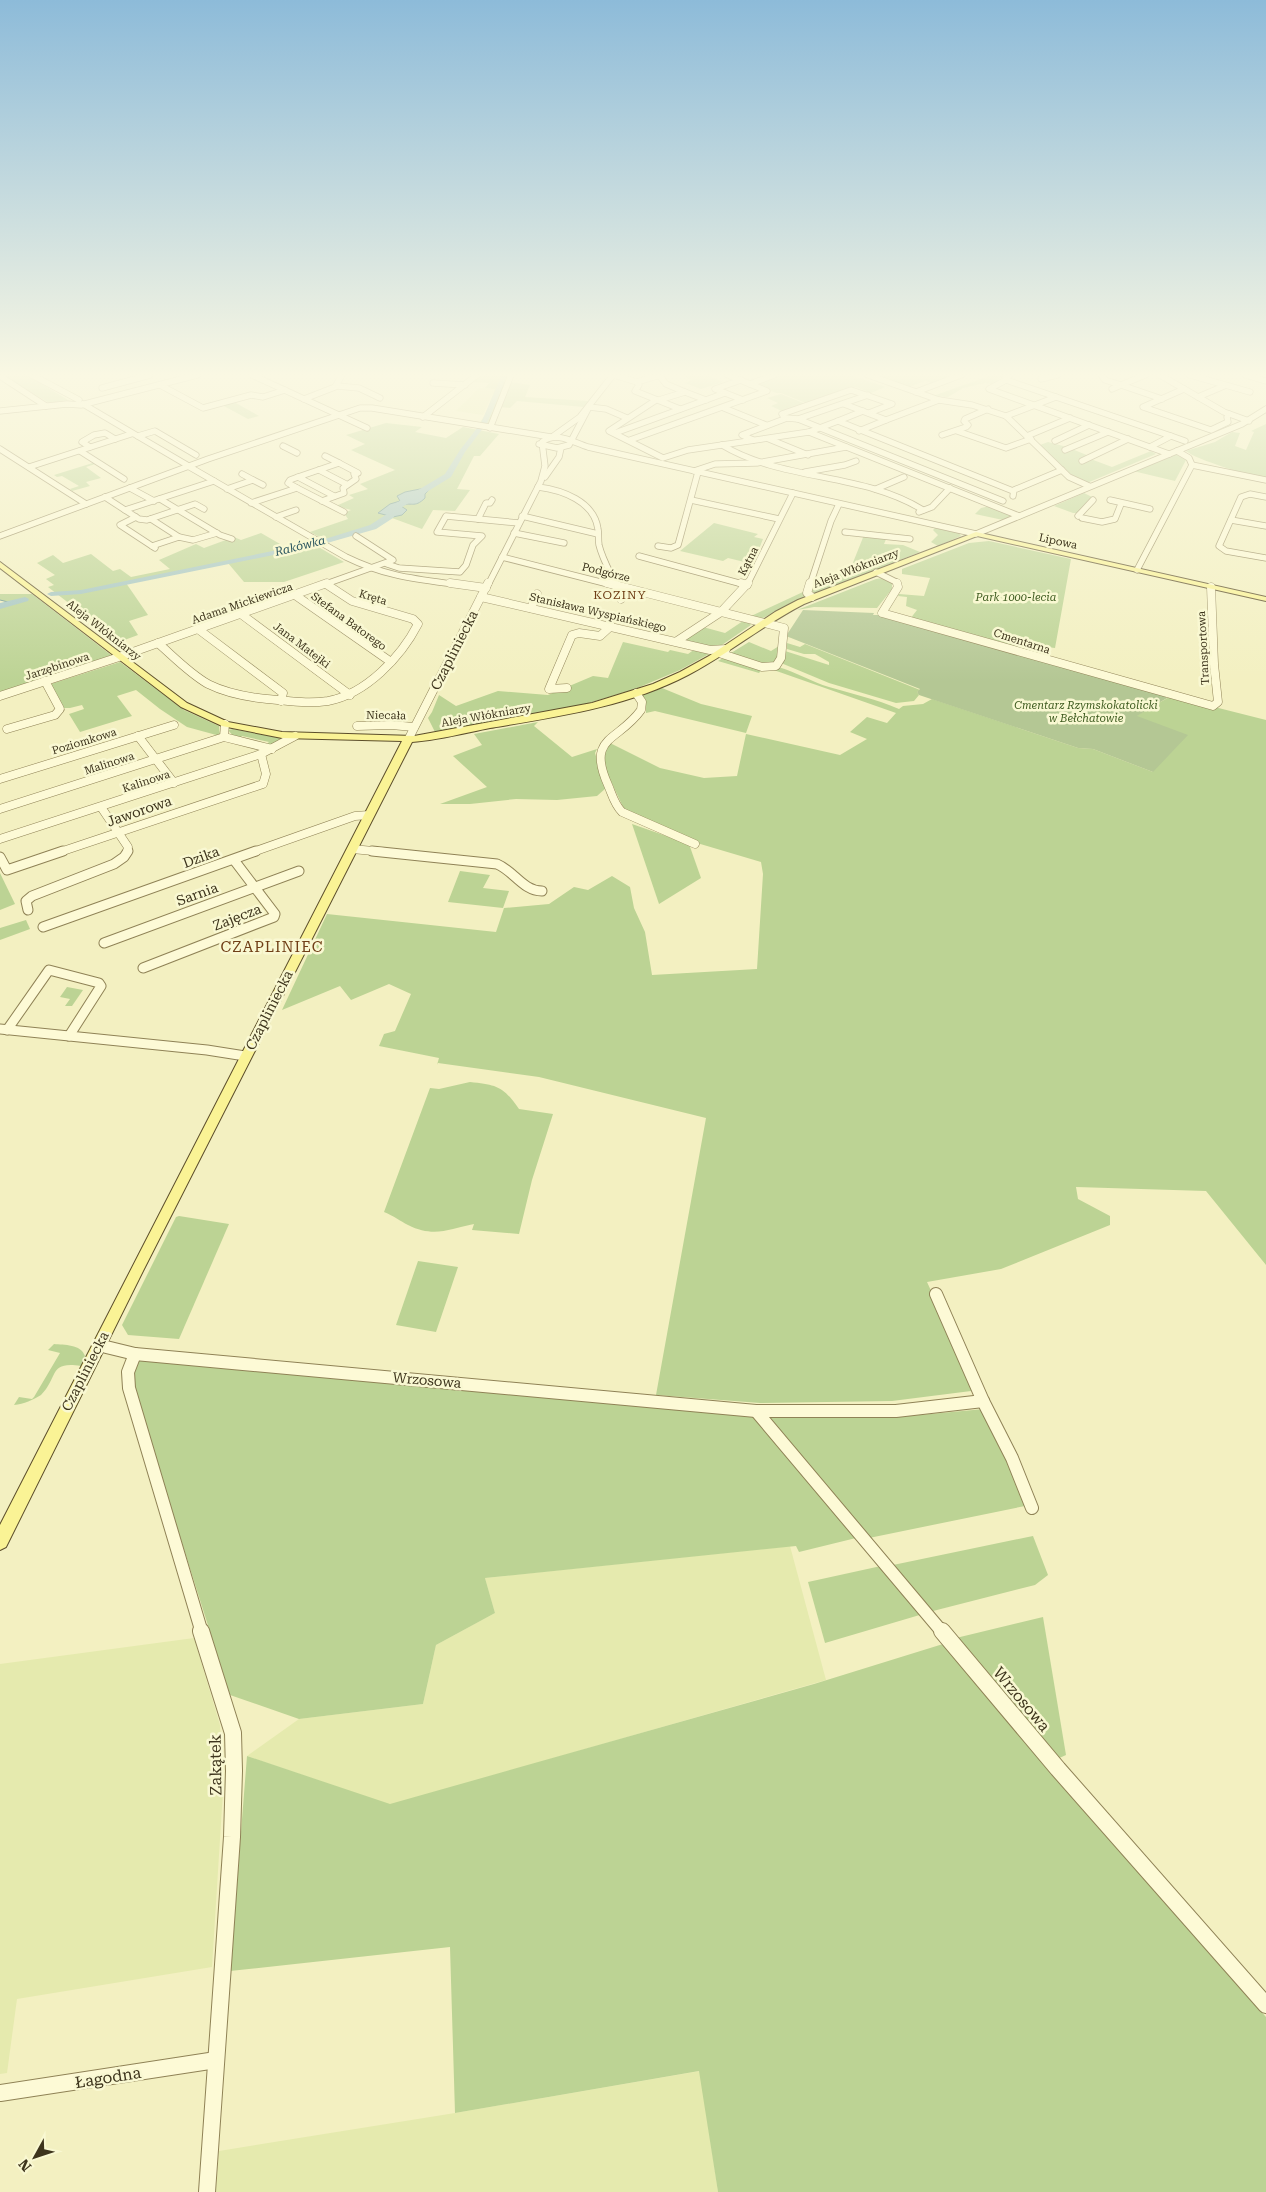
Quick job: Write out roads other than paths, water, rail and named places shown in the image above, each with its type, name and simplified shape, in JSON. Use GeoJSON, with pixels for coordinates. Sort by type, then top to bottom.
{"type":"FeatureCollection","features":[{"type":"Feature","properties":{"kind":"main road","name":"Lipowa"},"geometry":{"type":"LineString","coordinates":[[976,534],[1266,599]]}},
{"type":"Feature","properties":{"kind":"main road","name":"Aleja Włókniarzy"},"geometry":{"type":"LineString","coordinates":[[0,563],[184,706],[225,724],[264,733],[295,736],[408,740],[561,713],[636,693],[676,677],[789,607],[976,534]]}},
{"type":"Feature","properties":{"kind":"main road"},"geometry":{"type":"LineString","coordinates":[[414,728],[419,733],[426,735],[453,733]]}},
{"type":"Feature","properties":{"kind":"main road","name":"Czapliniecka"},"geometry":{"type":"LineString","coordinates":[[0,1542],[245,1056],[408,740]]}},
{"type":"Feature","properties":{"kind":"street"},"geometry":{"type":"LineString","coordinates":[[45,477],[86,504]]}},
{"type":"Feature","properties":{"kind":"street"},"geometry":{"type":"LineString","coordinates":[[119,477],[217,533],[232,538]]}},
{"type":"Feature","properties":{"kind":"street"},"geometry":{"type":"LineString","coordinates":[[2,535],[105,497],[129,484],[149,477]]}},
{"type":"Feature","properties":{"kind":"street"},"geometry":{"type":"LineString","coordinates":[[208,477],[322,543],[372,569],[400,576],[471,586],[490,581]]}},
{"type":"Feature","properties":{"kind":"street"},"geometry":{"type":"LineString","coordinates":[[248,477],[263,485]]}},
{"type":"Feature","properties":{"kind":"street"},"geometry":{"type":"LineString","coordinates":[[297,477],[288,482],[296,488],[344,512]]}},
{"type":"Feature","properties":{"kind":"street"},"geometry":{"type":"LineString","coordinates":[[299,477],[334,496]]}},
{"type":"Feature","properties":{"kind":"street"},"geometry":{"type":"LineString","coordinates":[[333,477],[346,484]]}},
{"type":"Feature","properties":{"kind":"street"},"geometry":{"type":"LineString","coordinates":[[322,501],[344,493],[343,488],[346,484],[356,479],[355,477]]}},
{"type":"Feature","properties":{"kind":"street","name":"Czapliniecka"},"geometry":{"type":"LineString","coordinates":[[540,484],[542,477]]}},
{"type":"Feature","properties":{"kind":"street","name":"Czapliniecka"},"geometry":{"type":"LineString","coordinates":[[408,740],[522,516],[545,477]]}},
{"type":"Feature","properties":{"kind":"street"},"geometry":{"type":"LineString","coordinates":[[658,546],[671,548],[678,545],[691,500],[695,477]]}},
{"type":"Feature","properties":{"kind":"street","name":"Lipowa"},"geometry":{"type":"LineString","coordinates":[[720,477],[908,519],[912,532],[976,534]]}},
{"type":"Feature","properties":{"kind":"street"},"geometry":{"type":"LineString","coordinates":[[821,477],[876,489],[906,500],[923,510]]}},
{"type":"Feature","properties":{"kind":"street"},"geometry":{"type":"LineString","coordinates":[[876,489],[903,477]]}},
{"type":"Feature","properties":{"kind":"street"},"geometry":{"type":"LineString","coordinates":[[922,477],[1019,516]]}},
{"type":"Feature","properties":{"kind":"street"},"geometry":{"type":"LineString","coordinates":[[949,477],[1003,501]]}},
{"type":"Feature","properties":{"kind":"street"},"geometry":{"type":"LineString","coordinates":[[908,519],[932,507],[948,488],[971,477]]}},
{"type":"Feature","properties":{"kind":"street"},"geometry":{"type":"LineString","coordinates":[[977,477],[1013,491],[1045,477]]}},
{"type":"Feature","properties":{"kind":"street"},"geometry":{"type":"LineString","coordinates":[[1071,477],[1089,486]]}},
{"type":"Feature","properties":{"kind":"street"},"geometry":{"type":"LineString","coordinates":[[976,534],[1111,477]]}},
{"type":"Feature","properties":{"kind":"street"},"geometry":{"type":"LineString","coordinates":[[1137,570],[1186,477]]}},
{"type":"Feature","properties":{"kind":"street"},"geometry":{"type":"LineString","coordinates":[[1253,477],[1266,480]]}},
{"type":"Feature","properties":{"kind":"street"},"geometry":{"type":"LineString","coordinates":[[227,489],[253,480]]}},
{"type":"Feature","properties":{"kind":"street"},"geometry":{"type":"LineString","coordinates":[[125,510],[214,481]]}},
{"type":"Feature","properties":{"kind":"street"},"geometry":{"type":"LineString","coordinates":[[540,484],[581,502],[594,515],[598,525],[598,542],[621,599]]}},
{"type":"Feature","properties":{"kind":"street"},"geometry":{"type":"LineString","coordinates":[[251,503],[296,488]]}},
{"type":"Feature","properties":{"kind":"street"},"geometry":{"type":"LineString","coordinates":[[992,506],[1013,496],[1013,491]]}},
{"type":"Feature","properties":{"kind":"street"},"geometry":{"type":"LineString","coordinates":[[1084,492],[1094,498],[1080,517],[1102,522],[1115,519],[1121,504]]}},
{"type":"Feature","properties":{"kind":"street","name":"Kątna"},"geometry":{"type":"LineString","coordinates":[[677,641],[721,612],[747,585],[793,493]]}},
{"type":"Feature","properties":{"kind":"street"},"geometry":{"type":"LineString","coordinates":[[1266,497],[1243,495],[1219,545],[1221,548],[1266,558]]}},
{"type":"Feature","properties":{"kind":"street"},"geometry":{"type":"LineString","coordinates":[[105,497],[142,520],[151,519],[195,504],[204,509]]}},
{"type":"Feature","properties":{"kind":"street"},"geometry":{"type":"LineString","coordinates":[[478,519],[486,503],[490,503],[492,500]]}},
{"type":"Feature","properties":{"kind":"street"},"geometry":{"type":"LineString","coordinates":[[691,500],[779,519]]}},
{"type":"Feature","properties":{"kind":"street"},"geometry":{"type":"LineString","coordinates":[[1110,500],[1150,509]]}},
{"type":"Feature","properties":{"kind":"street"},"geometry":{"type":"LineString","coordinates":[[812,597],[807,593],[831,521],[840,504]]}},
{"type":"Feature","properties":{"kind":"street"},"geometry":{"type":"LineString","coordinates":[[276,517],[296,510]]}},
{"type":"Feature","properties":{"kind":"street"},"geometry":{"type":"LineString","coordinates":[[387,564],[399,568],[460,572],[466,565],[473,545],[482,536],[436,531],[446,516],[519,523]]}},
{"type":"Feature","properties":{"kind":"street"},"geometry":{"type":"LineString","coordinates":[[522,516],[598,534]]}},
{"type":"Feature","properties":{"kind":"street"},"geometry":{"type":"LineString","coordinates":[[136,518],[120,525],[154,547],[179,537]]}},
{"type":"Feature","properties":{"kind":"street"},"geometry":{"type":"LineString","coordinates":[[151,519],[179,537],[192,541],[217,533]]}},
{"type":"Feature","properties":{"kind":"street"},"geometry":{"type":"LineString","coordinates":[[1231,520],[1266,526]]}},
{"type":"Feature","properties":{"kind":"street"},"geometry":{"type":"LineString","coordinates":[[514,532],[564,543]]}},
{"type":"Feature","properties":{"kind":"street"},"geometry":{"type":"LineString","coordinates":[[846,532],[912,532]]}},
{"type":"Feature","properties":{"kind":"street"},"geometry":{"type":"LineString","coordinates":[[356,536],[392,558],[393,560],[387,564]]}},
{"type":"Feature","properties":{"kind":"street"},"geometry":{"type":"LineString","coordinates":[[639,556],[747,585]]}},
{"type":"Feature","properties":{"kind":"street","name":"Podgórze"},"geometry":{"type":"LineString","coordinates":[[502,557],[764,623]]}},
{"type":"Feature","properties":{"kind":"street","name":"Adama Mickiewicza"},"geometry":{"type":"LineString","coordinates":[[120,656],[387,564]]}},
{"type":"Feature","properties":{"kind":"street","name":"Cmentarna"},"geometry":{"type":"LineString","coordinates":[[876,572],[896,582],[898,587],[893,598],[882,613],[1213,706]]}},
{"type":"Feature","properties":{"kind":"street","name":"Kręta"},"geometry":{"type":"LineString","coordinates":[[326,584],[352,601],[417,622],[418,626],[391,662]]}},
{"type":"Feature","properties":{"kind":"street","name":"Stanisława Wyspiańskiego"},"geometry":{"type":"LineString","coordinates":[[471,586],[483,593],[531,608],[677,641],[762,667],[771,667],[779,664],[784,642],[782,633],[784,628],[764,623]]}},
{"type":"Feature","properties":{"kind":"street","name":"Transportowa"},"geometry":{"type":"LineString","coordinates":[[1211,587],[1214,664],[1218,702],[1213,706]]}},
{"type":"Feature","properties":{"kind":"street"},"geometry":{"type":"LineString","coordinates":[[531,608],[537,594]]}},
{"type":"Feature","properties":{"kind":"street","name":"Stefana Batorego"},"geometry":{"type":"LineString","coordinates":[[295,595],[391,662]]}},
{"type":"Feature","properties":{"kind":"street","name":"Jana Matejki"},"geometry":{"type":"LineString","coordinates":[[241,614],[350,694]]}},
{"type":"Feature","properties":{"kind":"street"},"geometry":{"type":"LineString","coordinates":[[567,688],[549,689],[572,635],[579,633],[598,636],[611,626]]}},
{"type":"Feature","properties":{"kind":"street"},"geometry":{"type":"LineString","coordinates":[[198,629],[282,693],[284,697],[281,701]]}},
{"type":"Feature","properties":{"kind":"street"},"geometry":{"type":"LineString","coordinates":[[158,643],[210,684],[256,698],[281,701],[316,703],[336,700],[364,686],[391,662]]}},
{"type":"Feature","properties":{"kind":"street","name":"Jarzębinowa"},"geometry":{"type":"LineString","coordinates":[[0,696],[120,656]]}},
{"type":"Feature","properties":{"kind":"street"},"geometry":{"type":"LineString","coordinates":[[7,729],[55,715],[60,708],[45,681]]}},
{"type":"Feature","properties":{"kind":"street"},"geometry":{"type":"LineString","coordinates":[[636,693],[641,699],[641,712],[637,718],[610,738],[600,752],[599,759],[603,775],[616,806],[622,812],[695,844]]}},
{"type":"Feature","properties":{"kind":"street"},"geometry":{"type":"LineString","coordinates":[[225,724],[226,733],[224,737],[272,749]]}},
{"type":"Feature","properties":{"kind":"street","name":"Poziomkowa"},"geometry":{"type":"LineString","coordinates":[[0,779],[174,725]]}},
{"type":"Feature","properties":{"kind":"street","name":"Niecała"},"geometry":{"type":"LineString","coordinates":[[357,726],[391,725],[414,728]]}},
{"type":"Feature","properties":{"kind":"street"},"geometry":{"type":"LineString","coordinates":[[138,736],[174,783]]}},
{"type":"Feature","properties":{"kind":"street","name":"Kalinowa"},"geometry":{"type":"LineString","coordinates":[[0,840],[261,754],[295,736]]}},
{"type":"Feature","properties":{"kind":"street","name":"Malinowa"},"geometry":{"type":"LineString","coordinates":[[0,809],[224,737]]}},
{"type":"Feature","properties":{"kind":"street","name":"Jaworowa"},"geometry":{"type":"LineString","coordinates":[[0,858],[7,870],[263,784],[266,776],[261,754]]}},
{"type":"Feature","properties":{"kind":"street"},"geometry":{"type":"LineString","coordinates":[[28,910],[26,901],[32,896],[124,859],[129,850],[101,807]]}},
{"type":"Feature","properties":{"kind":"street","name":"Dzika"},"geometry":{"type":"LineString","coordinates":[[43,928],[355,816],[369,815]]}},
{"type":"Feature","properties":{"kind":"street"},"geometry":{"type":"LineString","coordinates":[[352,849],[500,865],[531,890],[542,891]]}},
{"type":"Feature","properties":{"kind":"street","name":"Zajęcza"},"geometry":{"type":"LineString","coordinates":[[143,968],[271,919],[275,914],[234,860]]}},
{"type":"Feature","properties":{"kind":"street","name":"Sarnia"},"geometry":{"type":"LineString","coordinates":[[104,943],[299,871]]}},
{"type":"Feature","properties":{"kind":"street"},"geometry":{"type":"LineString","coordinates":[[4,1030],[49,970],[56,970],[99,983],[101,986],[69,1036]]}},
{"type":"Feature","properties":{"kind":"street"},"geometry":{"type":"LineString","coordinates":[[4,1030],[207,1050],[245,1056]]}},
{"type":"Feature","properties":{"kind":"street"},"geometry":{"type":"LineString","coordinates":[[936,1294],[983,1401],[1012,1458],[1032,1508]]}},
{"type":"Feature","properties":{"kind":"street","name":"Wrzosowa"},"geometry":{"type":"LineString","coordinates":[[98,1345],[135,1354],[756,1411],[896,1411],[983,1401]]}},
{"type":"Feature","properties":{"kind":"street","name":"Zakątek"},"geometry":{"type":"LineString","coordinates":[[135,1354],[128,1372],[129,1388],[174,1544],[233,1733],[232,1837],[207,2192]]}},
{"type":"Feature","properties":{"kind":"street","name":"Wrzosowa"},"geometry":{"type":"LineString","coordinates":[[756,1411],[1058,1769],[1266,2005]]}},
{"type":"Feature","properties":{"kind":"street","name":"Łagodna"},"geometry":{"type":"LineString","coordinates":[[0,2093],[216,2060]]}},
{"type":"Feature","properties":{"kind":"water"},"geometry":{"type":"Polygon","coordinates":[[[425,488],[430,489],[421,501],[401,506],[407,510],[402,515],[393,517],[378,513],[390,504],[400,501],[397,496],[405,492],[425,488]]]}},
{"type":"Feature","properties":{"kind":"waterway","name":"Rakówka"},"geometry":{"type":"LineString","coordinates":[[51,594],[81,592],[313,545],[373,527],[390,516],[396,507],[444,477]]}},
{"type":"Feature","properties":{"kind":"waterway","name":"Rakówka"},"geometry":{"type":"LineString","coordinates":[[0,606],[25,599]]}},
{"type":"Feature","properties":{"kind":"waterway","name":"Rakówka"},"geometry":{"type":"LineString","coordinates":[[0,600],[12,603]]}},
{"type":"Feature","properties":{"kind":"district","name":"KOZINY"},"geometry":{"type":"Point","coordinates":[620,595]}},
{"type":"Feature","properties":{"kind":"district","name":"CZAPLINIEC"},"geometry":{"type":"Point","coordinates":[272,947]}},
{"type":"Feature","properties":{"kind":"park label","name":"Park 1000-lecia"},"geometry":{"type":"Point","coordinates":[1016,597]}},
{"type":"Feature","properties":{"kind":"park label","name":"Cmentarz Rzymskokatolicki w Bełchatowie"},"geometry":{"type":"Point","coordinates":[1086,711]}}]}
